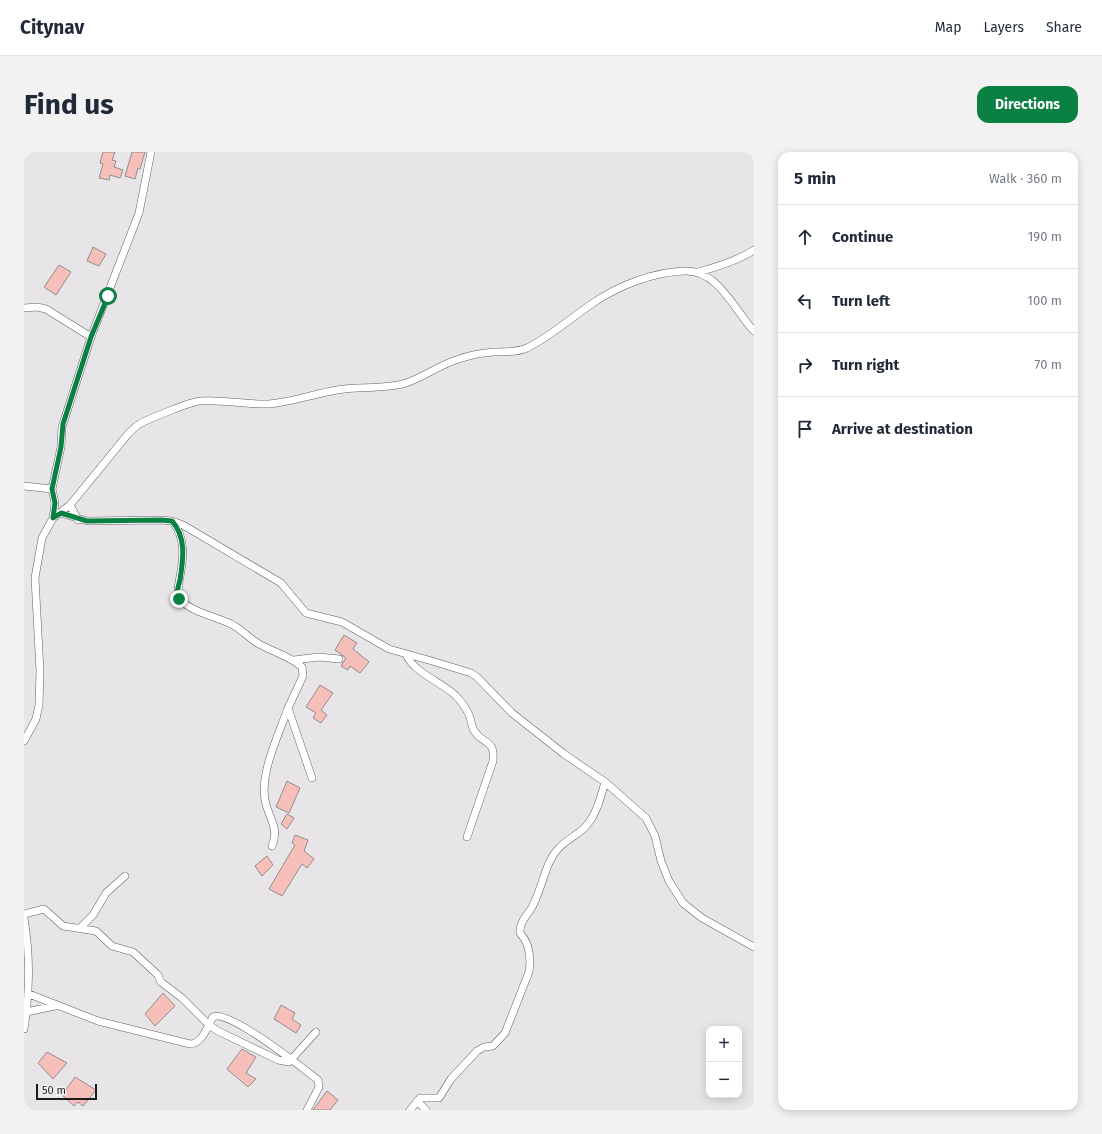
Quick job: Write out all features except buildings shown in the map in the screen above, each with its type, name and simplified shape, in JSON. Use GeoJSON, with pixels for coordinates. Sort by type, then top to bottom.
{"type":"FeatureCollection","features":[{"type":"Feature","properties":{"kind":"street"},"geometry":{"type":"LineString","coordinates":[[24,741],[36,719],[39,705],[40,671],[35,578],[42,538],[53,518],[55,503],[52,489],[61,447],[63,424],[91,337],[139,213],[151,152]]}},
{"type":"Feature","properties":{"kind":"street"},"geometry":{"type":"LineString","coordinates":[[53,518],[70,505],[128,434],[138,425],[197,401],[269,404],[300,399],[337,390],[392,386],[406,383],[460,358],[494,352],[516,352],[526,349],[551,335],[595,302],[624,286],[653,276],[673,272],[698,272],[716,267],[754,250]]}},
{"type":"Feature","properties":{"kind":"street"},"geometry":{"type":"LineString","coordinates":[[698,272],[718,286],[741,317],[754,331]]}},
{"type":"Feature","properties":{"kind":"street"},"geometry":{"type":"LineString","coordinates":[[24,308],[37,307],[46,309],[91,337]]}},
{"type":"Feature","properties":{"kind":"street"},"geometry":{"type":"LineString","coordinates":[[24,486],[52,489]]}},
{"type":"Feature","properties":{"kind":"street"},"geometry":{"type":"LineString","coordinates":[[70,505],[78,520]]}},
{"type":"Feature","properties":{"kind":"street"},"geometry":{"type":"LineString","coordinates":[[61,513],[78,520],[87,521],[161,520],[172,521],[183,525],[281,583],[306,613],[342,622],[389,649],[471,673],[477,677],[512,713],[564,754],[605,782],[646,818],[652,828],[669,881],[683,904],[702,918],[754,947]]}},
{"type":"Feature","properties":{"kind":"street"},"geometry":{"type":"LineString","coordinates":[[172,521],[180,533],[184,559],[177,592],[179,599],[189,606],[238,627],[259,644],[294,660],[302,667],[303,672],[270,756],[265,780],[265,799],[275,827],[275,839],[272,846]]}},
{"type":"Feature","properties":{"kind":"street"},"geometry":{"type":"LineString","coordinates":[[406,654],[411,664],[454,694],[470,716],[475,732],[479,737],[487,741],[492,749],[493,762],[467,836]]}},
{"type":"Feature","properties":{"kind":"street"},"geometry":{"type":"LineString","coordinates":[[294,660],[319,657],[339,659]]}},
{"type":"Feature","properties":{"kind":"street"},"geometry":{"type":"LineString","coordinates":[[288,708],[312,778]]}},
{"type":"Feature","properties":{"kind":"street"},"geometry":{"type":"LineString","coordinates":[[410,1110],[421,1097],[439,1098],[451,1079],[477,1051],[484,1047],[493,1046],[504,1035],[530,963],[529,951],[524,938],[520,933],[520,925],[540,892],[554,853],[558,848],[588,825],[597,808],[605,782]]}},
{"type":"Feature","properties":{"kind":"street"},"geometry":{"type":"LineString","coordinates":[[80,928],[93,915],[106,893],[125,876]]}},
{"type":"Feature","properties":{"kind":"street"},"geometry":{"type":"LineString","coordinates":[[24,914],[44,909],[63,926],[96,931],[112,946],[133,952],[158,975],[161,982],[182,998],[209,1025],[218,1031],[278,1060],[289,1062],[316,1032]]}},
{"type":"Feature","properties":{"kind":"street"},"geometry":{"type":"LineString","coordinates":[[24,918],[29,994],[24,1029]]}},
{"type":"Feature","properties":{"kind":"street"},"geometry":{"type":"LineString","coordinates":[[29,994],[56,1006],[98,1021],[190,1044],[195,1043],[200,1039],[215,1016],[221,1016],[258,1036],[292,1059],[319,1082],[319,1087],[306,1110]]}},
{"type":"Feature","properties":{"kind":"street"},"geometry":{"type":"LineString","coordinates":[[26,1012],[56,1006]]}},
{"type":"Feature","properties":{"kind":"street"},"geometry":{"type":"LineString","coordinates":[[417,1100],[426,1110]]}},
{"type":"Feature","properties":{"kind":"route"},"geometry":{"type":"LineString","coordinates":[[108,296],[75,382],[63,424],[60,455],[52,489],[55,503],[53,518],[61,513],[78,520],[87,521],[172,521],[180,533],[184,559],[177,592],[179,599]]}}]}
